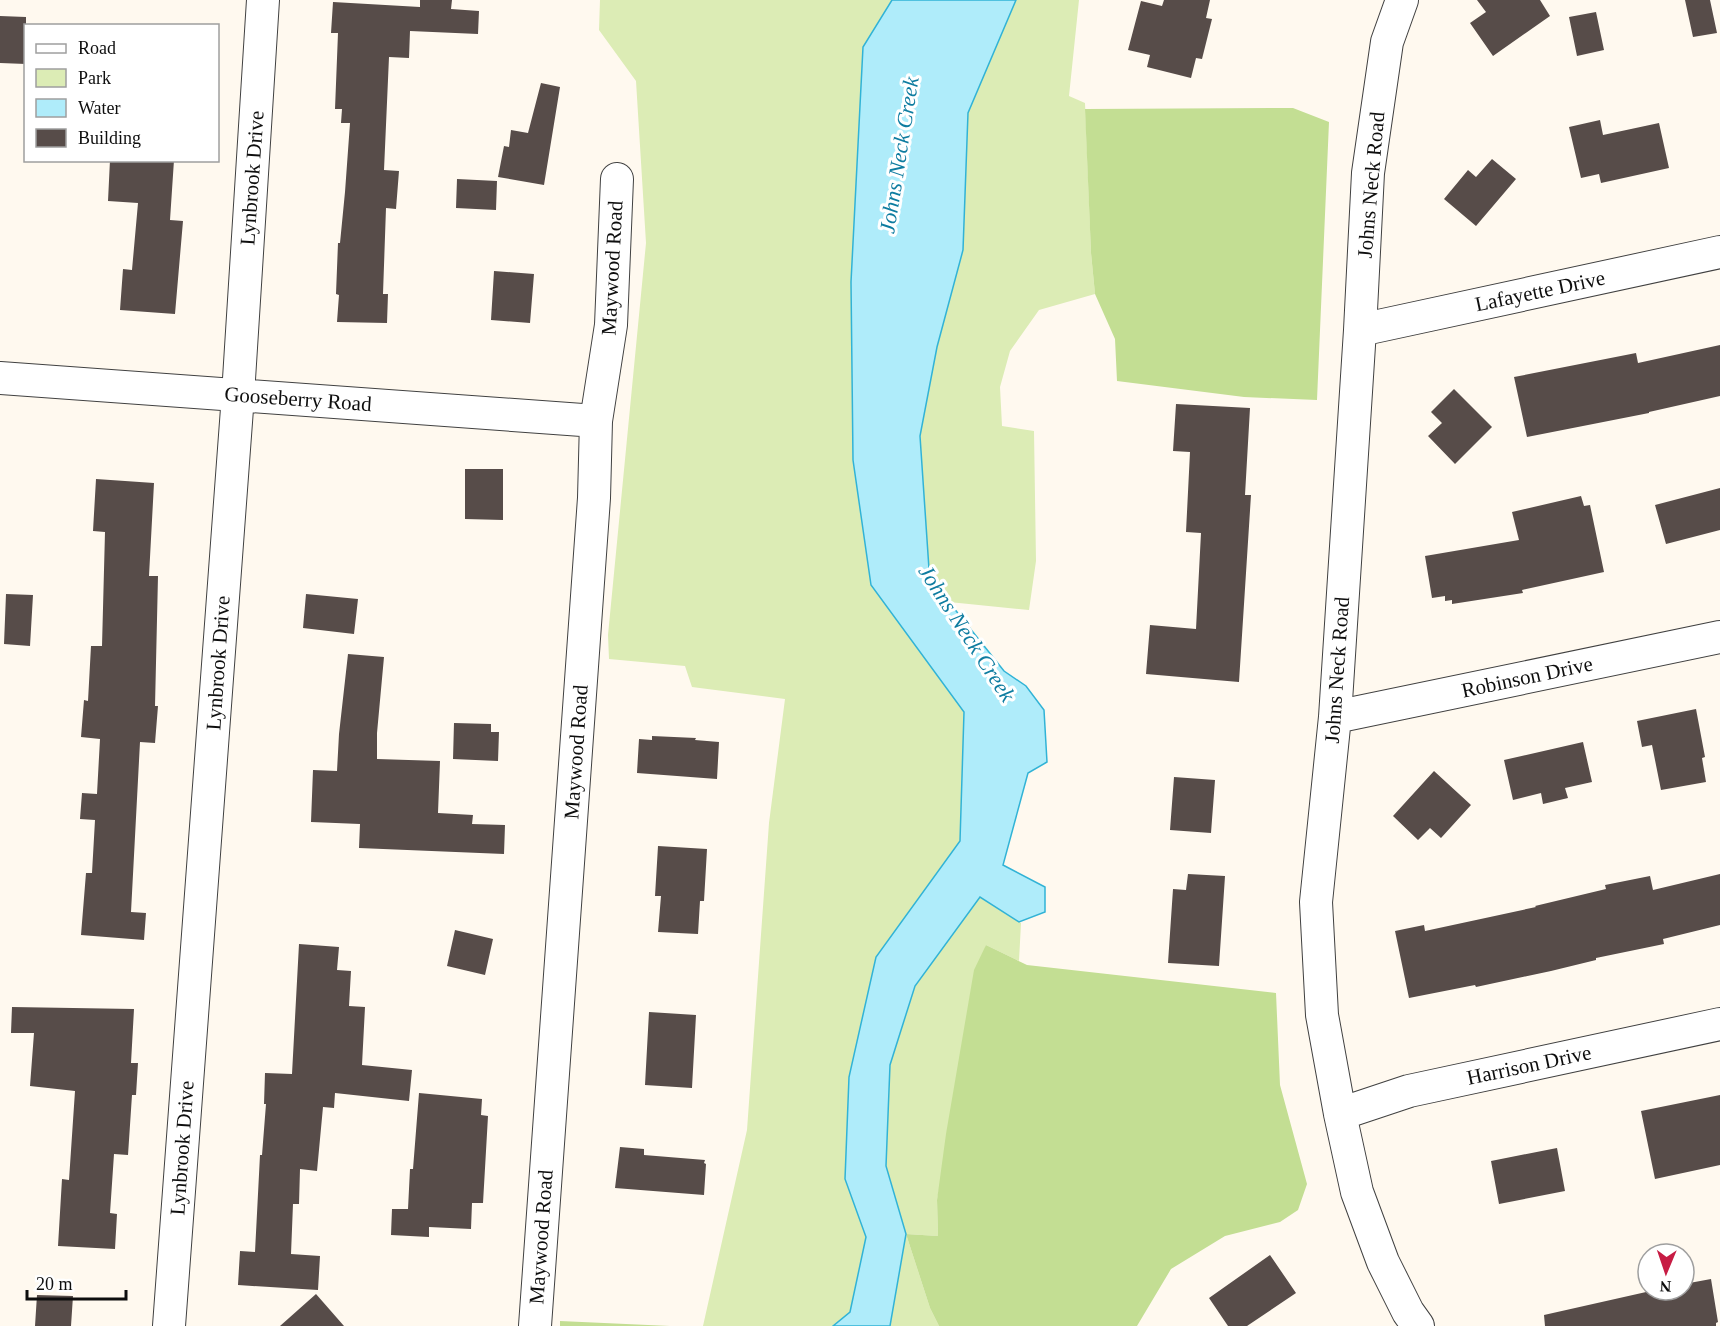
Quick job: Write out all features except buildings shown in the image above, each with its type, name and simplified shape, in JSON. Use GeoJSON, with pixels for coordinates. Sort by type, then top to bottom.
{"type":"FeatureCollection","features":[{"type":"Feature","properties":{"kind":"street","name":"Lynbrook Drive"},"geometry":{"type":"LineString","coordinates":[[169,1326],[238,395],[262,0]]}},
{"type":"Feature","properties":{"kind":"street","name":"Johns Neck Road"},"geometry":{"type":"LineString","coordinates":[[1402,0],[1387,42],[1368,173],[1335,717],[1316,902],[1322,1015],[1357,1192],[1383,1262],[1408,1312],[1418,1326]]}},
{"type":"Feature","properties":{"kind":"street","name":"Maywood Road"},"geometry":{"type":"LineString","coordinates":[[535,1326],[594,498],[596,421],[611,325],[617,179]]}},
{"type":"Feature","properties":{"kind":"street","name":"Lafayette Drive"},"geometry":{"type":"LineString","coordinates":[[1360,330],[1720,252]]}},
{"type":"Feature","properties":{"kind":"street","name":"Gooseberry Road"},"geometry":{"type":"LineString","coordinates":[[0,378],[596,421]]}},
{"type":"Feature","properties":{"kind":"street","name":"Robinson Drive"},"geometry":{"type":"LineString","coordinates":[[1335,717],[1720,637]]}},
{"type":"Feature","properties":{"kind":"street","name":"Harrison Drive"},"geometry":{"type":"LineString","coordinates":[[1340,1114],[1409,1091],[1720,1024]]}},
{"type":"Feature","properties":{"kind":"green space"},"geometry":{"type":"Polygon","coordinates":[[[600,0],[892,0],[863,47],[851,282],[853,460],[871,585],[964,712],[960,841],[876,958],[845,1179],[866,1237],[850,1312],[833,1326],[703,1326],[747,1130],[769,823],[785,699],[692,687],[685,666],[609,659],[608,635],[646,243],[636,81],[599,30],[600,0]]]}},
{"type":"Feature","properties":{"kind":"green space"},"geometry":{"type":"Polygon","coordinates":[[[1016,0],[1079,0],[1069,96],[1085,103],[1091,253],[1095,294],[1039,310],[1010,351],[1000,387],[1002,426],[1034,431],[1036,561],[1029,610],[949,602],[929,569],[920,436],[937,347],[963,250],[968,113],[1016,0]]]}},
{"type":"Feature","properties":{"kind":"green space"},"geometry":{"type":"Polygon","coordinates":[[[1293,108],[1329,122],[1317,400],[1244,397],[1117,381],[1115,339],[1095,294],[1085,109],[1293,108]]]}},
{"type":"Feature","properties":{"kind":"green space"},"geometry":{"type":"Polygon","coordinates":[[[980,897],[1021,923],[1019,961],[986,945],[937,1200],[938,1236],[906,1234],[886,1166],[890,1065],[915,986],[980,897]]]}},
{"type":"Feature","properties":{"kind":"green space"},"geometry":{"type":"Polygon","coordinates":[[[986,945],[1027,965],[1276,993],[1280,1085],[1307,1184],[1298,1210],[1280,1222],[1225,1236],[1171,1269],[1137,1326],[939,1326],[930,1308],[906,1234],[938,1236],[937,1200],[946,1134],[974,970],[986,945]]]}},
{"type":"Feature","properties":{"kind":"green space"},"geometry":{"type":"Polygon","coordinates":[[[906,1234],[930,1308],[939,1326],[890,1326],[906,1234]]]}},
{"type":"Feature","properties":{"kind":"green space"},"geometry":{"type":"Polygon","coordinates":[[[560,1321],[670,1326],[560,1326],[560,1321]]]}},
{"type":"Feature","properties":{"kind":"water","name":"Johns Neck Creek"},"geometry":{"type":"Polygon","coordinates":[[[892,0],[1016,0],[968,113],[963,250],[937,347],[920,436],[929,569],[949,602],[1004,671],[1026,686],[1044,710],[1047,762],[1028,773],[1003,865],[1045,887],[1045,912],[1019,922],[980,897],[915,986],[890,1065],[886,1166],[906,1234],[890,1326],[833,1326],[850,1312],[866,1237],[845,1179],[849,1077],[876,957],[960,841],[964,712],[871,585],[853,460],[851,282],[863,47],[892,0]]]}}]}
